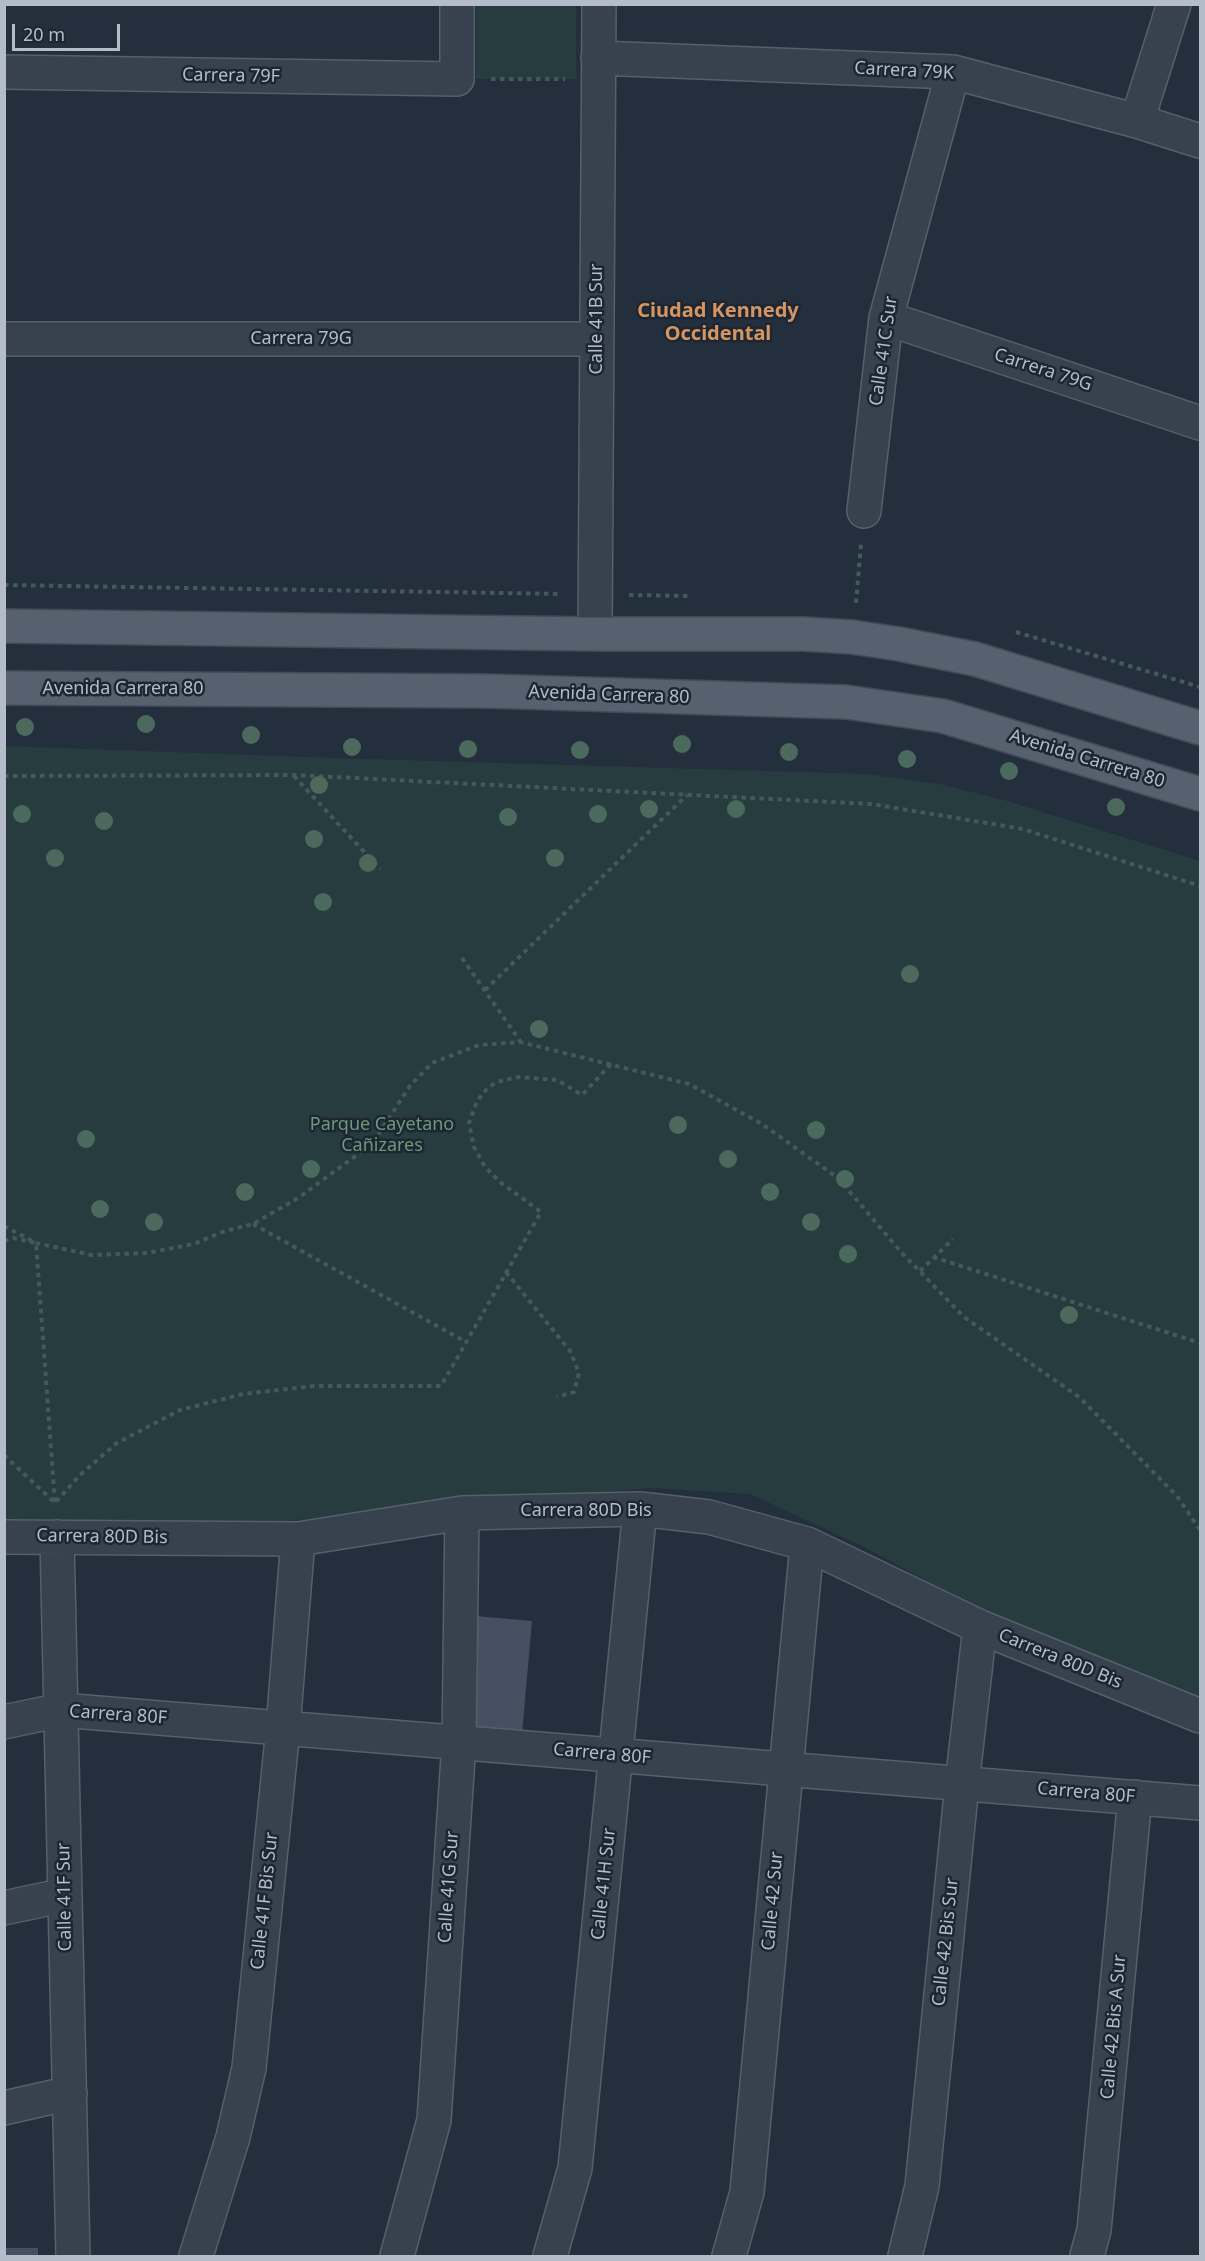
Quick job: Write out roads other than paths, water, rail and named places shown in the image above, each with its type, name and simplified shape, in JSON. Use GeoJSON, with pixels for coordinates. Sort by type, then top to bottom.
{"type":"FeatureCollection","features":[{"type":"Feature","properties":{"kind":"main road"},"geometry":{"type":"LineString","coordinates":[[4,626],[595,634],[803,634],[852,637],[975,659],[1200,728]]}},
{"type":"Feature","properties":{"kind":"main road","name":"Avenida Carrera 80"},"geometry":{"type":"LineString","coordinates":[[4,688],[487,692],[846,702],[943,717],[1200,794]]}},
{"type":"Feature","properties":{"kind":"street","name":"Carrera 79F"},"geometry":{"type":"LineString","coordinates":[[4,72],[457,79],[457,4]]}},
{"type":"Feature","properties":{"kind":"street","name":"Calle 41B Sur"},"geometry":{"type":"LineString","coordinates":[[595,634],[598,4]]}},
{"type":"Feature","properties":{"kind":"street"},"geometry":{"type":"LineString","coordinates":[[1137,121],[1174,4]]}},
{"type":"Feature","properties":{"kind":"street","name":"Carrera 79K"},"geometry":{"type":"LineString","coordinates":[[598,69],[953,72],[1137,121],[1200,141]]}},
{"type":"Feature","properties":{"kind":"street","name":"Calle 41C Sur"},"geometry":{"type":"LineString","coordinates":[[864,511],[886,318],[953,72]]}},
{"type":"Feature","properties":{"kind":"street","name":"Carrera 79G"},"geometry":{"type":"LineString","coordinates":[[886,318],[1200,423]]}},
{"type":"Feature","properties":{"kind":"street","name":"Carrera 79G"},"geometry":{"type":"LineString","coordinates":[[4,339],[597,339]]}},
{"type":"Feature","properties":{"kind":"street","name":"Carrera 80D Bis"},"geometry":{"type":"LineString","coordinates":[[4,1537],[298,1539],[462,1513],[640,1509],[709,1517],[807,1544],[980,1627],[1200,1716]]}},
{"type":"Feature","properties":{"kind":"street","name":"Calle 41H Sur"},"geometry":{"type":"LineString","coordinates":[[550,2256],[575,2168],[640,1509]]}},
{"type":"Feature","properties":{"kind":"street","name":"Calle 41G Sur"},"geometry":{"type":"LineString","coordinates":[[397,2256],[434,2120],[459,1742],[462,1513]]}},
{"type":"Feature","properties":{"kind":"street","name":"Calle 41F Sur"},"geometry":{"type":"LineString","coordinates":[[57,1537],[74,2256]]}},
{"type":"Feature","properties":{"kind":"street","name":"Calle 41F Bis Sur"},"geometry":{"type":"LineString","coordinates":[[196,2256],[233,2137],[249,2068],[298,1539]]}},
{"type":"Feature","properties":{"kind":"street","name":"Calle 42 Sur"},"geometry":{"type":"LineString","coordinates":[[729,2256],[747,2192],[807,1544]]}},
{"type":"Feature","properties":{"kind":"street","name":"Calle 42 Bis Sur"},"geometry":{"type":"LineString","coordinates":[[905,2256],[922,2186],[980,1627]]}},
{"type":"Feature","properties":{"kind":"street","name":"Carrera 80F"},"geometry":{"type":"LineString","coordinates":[[4,1722],[61,1710],[1200,1803]]}},
{"type":"Feature","properties":{"kind":"street","name":"Calle 42 Bis A Sur"},"geometry":{"type":"LineString","coordinates":[[1087,2256],[1094,2230],[1135,1797]]}},
{"type":"Feature","properties":{"kind":"street"},"geometry":{"type":"LineString","coordinates":[[4,1908],[65,1895]]}},
{"type":"Feature","properties":{"kind":"street"},"geometry":{"type":"LineString","coordinates":[[4,2108],[70,2093]]}},
{"type":"Feature","properties":{"kind":"district","name":"Ciudad Kennedy Occidental"},"geometry":{"type":"Point","coordinates":[718,322]}},
{"type":"Feature","properties":{"kind":"park label","name":"Parque Cayetano Cañizares"},"geometry":{"type":"Point","coordinates":[382,1135]}}]}
